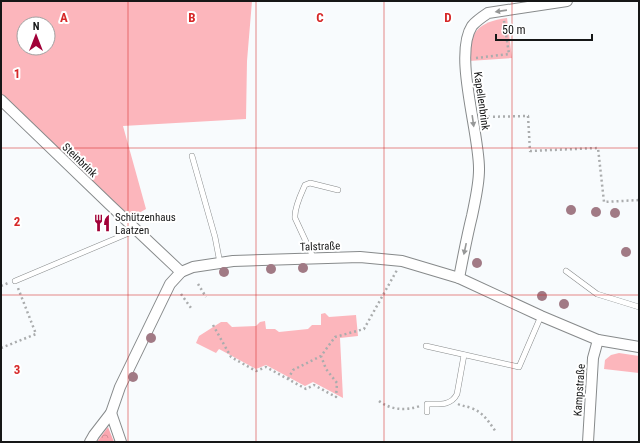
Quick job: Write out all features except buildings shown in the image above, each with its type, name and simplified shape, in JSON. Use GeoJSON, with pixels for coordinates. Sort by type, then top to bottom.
{"type":"FeatureCollection","features":[{"type":"Feature","properties":{"kind":"street","name":"Kapellenbrink"},"geometry":{"type":"LineString","coordinates":[[459,278],[475,199],[479,170],[464,49],[467,37],[472,26],[488,13],[567,1]]}},
{"type":"Feature","properties":{"kind":"street","name":"Steinbrink"},"geometry":{"type":"LineString","coordinates":[[3,106],[181,272]]}},
{"type":"Feature","properties":{"kind":"street","name":"Talstraße"},"geometry":{"type":"LineString","coordinates":[[181,272],[193,267],[233,261],[360,257],[402,261],[459,278],[541,316],[598,340],[639,347]]}},
{"type":"Feature","properties":{"kind":"street"},"geometry":{"type":"LineString","coordinates":[[90,442],[110,413],[120,387],[170,284],[181,272]]}},
{"type":"Feature","properties":{"kind":"street","name":"Kampstraße"},"geometry":{"type":"LineString","coordinates":[[588,442],[593,358],[598,340]]}},
{"type":"Feature","properties":{"kind":"street"},"geometry":{"type":"LineString","coordinates":[[110,413],[121,442]]}},
{"type":"Feature","properties":{"kind":"lane"},"geometry":{"type":"LineString","coordinates":[[192,156],[220,262]]}},
{"type":"Feature","properties":{"kind":"lane"},"geometry":{"type":"LineString","coordinates":[[314,259],[295,218],[300,198],[305,185],[310,182],[338,190]]}},
{"type":"Feature","properties":{"kind":"lane"},"geometry":{"type":"LineString","coordinates":[[15,280],[136,230]]}},
{"type":"Feature","properties":{"kind":"lane"},"geometry":{"type":"LineString","coordinates":[[566,271],[597,294],[639,307]]}},
{"type":"Feature","properties":{"kind":"lane"},"geometry":{"type":"LineString","coordinates":[[426,346],[519,367],[541,316]]}},
{"type":"Feature","properties":{"kind":"lane"},"geometry":{"type":"LineString","coordinates":[[427,412],[427,404],[447,403],[455,399],[464,355]]}},
{"type":"Feature","properties":{"kind":"path"},"geometry":{"type":"LineString","coordinates":[[465,60],[509,54],[502,11]]}},
{"type":"Feature","properties":{"kind":"path"},"geometry":{"type":"LineString","coordinates":[[473,118],[528,116],[530,151],[598,148],[604,202],[639,200]]}},
{"type":"Feature","properties":{"kind":"path"},"geometry":{"type":"LineString","coordinates":[[288,379],[293,370],[321,356],[335,337],[364,329],[402,261]]}},
{"type":"Feature","properties":{"kind":"path"},"geometry":{"type":"LineString","coordinates":[[1,348],[36,334],[15,280]]}},
{"type":"Feature","properties":{"kind":"path"},"geometry":{"type":"LineString","coordinates":[[198,284],[206,297]]}},
{"type":"Feature","properties":{"kind":"path"},"geometry":{"type":"LineString","coordinates":[[181,294],[191,308]]}},
{"type":"Feature","properties":{"kind":"path"},"geometry":{"type":"LineString","coordinates":[[212,325],[230,357],[256,371],[266,367],[306,389],[314,385],[336,397],[337,383],[326,369],[321,356]]}},
{"type":"Feature","properties":{"kind":"path"},"geometry":{"type":"LineString","coordinates":[[455,399],[458,404],[472,408],[481,413],[496,432]]}},
{"type":"Feature","properties":{"kind":"path"},"geometry":{"type":"LineString","coordinates":[[379,401],[386,406],[394,408],[415,408],[427,404]]}},
{"type":"Feature","properties":{"kind":"shaded area"},"geometry":{"type":"Polygon","coordinates":[[[1,1],[252,1],[247,61],[246,119],[123,126],[146,209],[130,218],[1,94],[1,1]]]}},
{"type":"Feature","properties":{"kind":"shaded area"},"geometry":{"type":"Polygon","coordinates":[[[507,18],[512,58],[469,61],[471,43],[477,30],[489,22],[507,18]]]}},
{"type":"Feature","properties":{"kind":"shaded area"},"geometry":{"type":"Polygon","coordinates":[[[325,313],[329,317],[356,315],[358,336],[340,338],[343,398],[313,382],[305,386],[266,365],[256,369],[219,349],[216,353],[196,343],[199,336],[221,322],[227,322],[232,327],[256,326],[260,322],[265,321],[266,329],[275,329],[279,332],[308,329],[312,325],[321,325],[321,314],[325,313]]]}},
{"type":"Feature","properties":{"kind":"shaded area"},"geometry":{"type":"Polygon","coordinates":[[[619,353],[639,356],[639,373],[604,369],[605,360],[611,355],[619,353]]]}},
{"type":"Feature","properties":{"kind":"green space"},"geometry":{"type":"Polygon","coordinates":[[[108,427],[114,442],[97,442],[108,427]]]}},
{"type":"Feature","properties":{"kind":"place","name":"Schützenhaus Laatzen"},"geometry":{"type":"Point","coordinates":[102,223]}}]}
